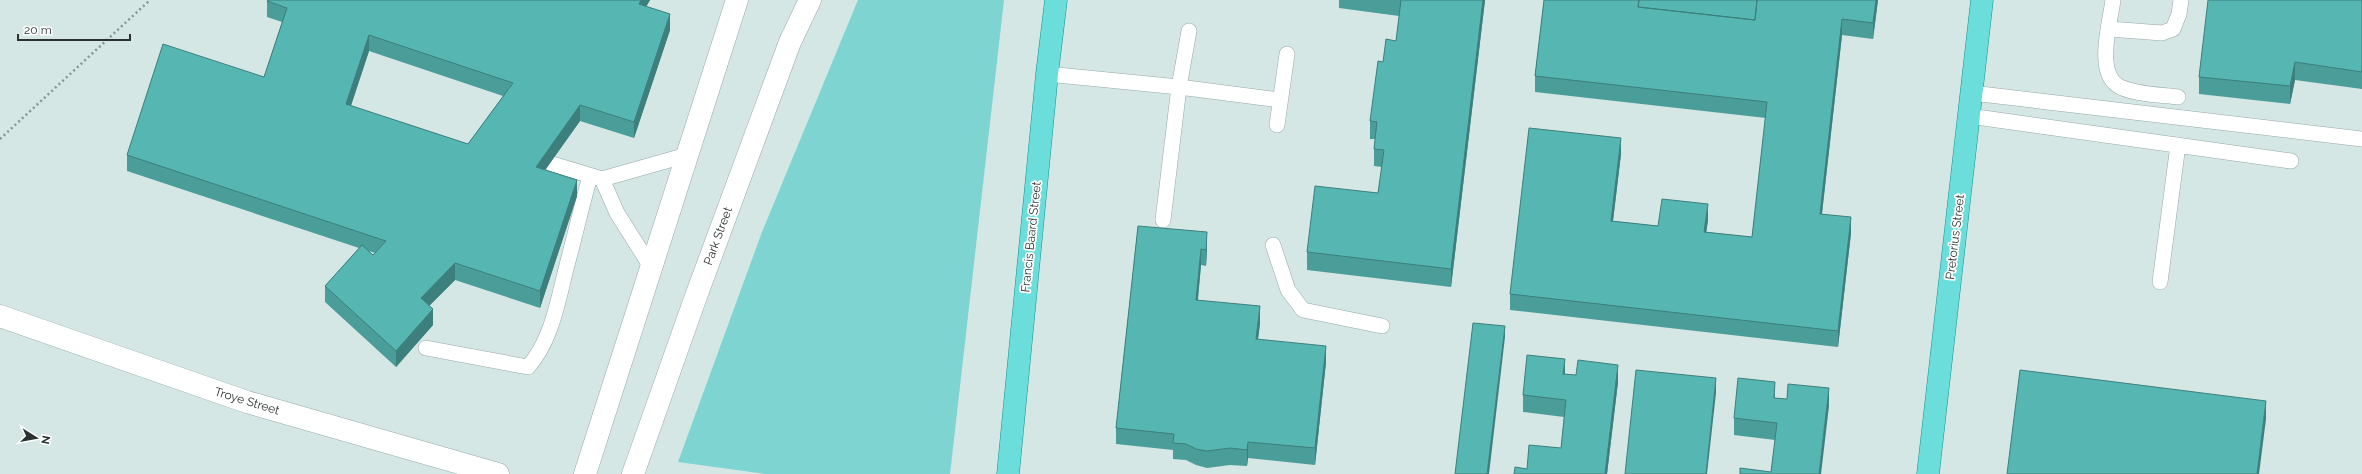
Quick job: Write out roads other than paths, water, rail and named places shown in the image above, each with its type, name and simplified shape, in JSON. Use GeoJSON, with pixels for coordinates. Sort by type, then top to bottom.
{"type":"FeatureCollection","features":[{"type":"Feature","properties":{"kind":"main road","name":"Francis Baard Street"},"geometry":{"type":"LineString","coordinates":[[1008,474],[1047,74],[1056,0]]}},
{"type":"Feature","properties":{"kind":"main road","name":"Pretorius Street"},"geometry":{"type":"LineString","coordinates":[[1928,474],[1982,0]]}},
{"type":"Feature","properties":{"kind":"street"},"geometry":{"type":"LineString","coordinates":[[584,474],[736,0]]}},
{"type":"Feature","properties":{"kind":"street","name":"Park Street"},"geometry":{"type":"LineString","coordinates":[[633,474],[695,299],[790,42],[810,0]]}},
{"type":"Feature","properties":{"kind":"street","name":"Troye Street"},"geometry":{"type":"LineString","coordinates":[[0,316],[247,402],[498,474]]}},
{"type":"Feature","properties":{"kind":"lane"},"geometry":{"type":"LineString","coordinates":[[2113,0],[2104,64],[2108,74],[2117,86],[2178,97]]}},
{"type":"Feature","properties":{"kind":"lane"},"geometry":{"type":"LineString","coordinates":[[2110,28],[2162,34],[2173,29],[2179,14],[2181,0]]}},
{"type":"Feature","properties":{"kind":"lane"},"geometry":{"type":"LineString","coordinates":[[1163,220],[1178,87],[1189,31]]}},
{"type":"Feature","properties":{"kind":"lane"},"geometry":{"type":"LineString","coordinates":[[1277,125],[1287,54]]}},
{"type":"Feature","properties":{"kind":"lane"},"geometry":{"type":"LineString","coordinates":[[1047,74],[1178,87],[1280,100]]}},
{"type":"Feature","properties":{"kind":"lane"},"geometry":{"type":"LineString","coordinates":[[1972,93],[2362,139]]}},
{"type":"Feature","properties":{"kind":"lane"},"geometry":{"type":"LineString","coordinates":[[1969,116],[2291,161]]}},
{"type":"Feature","properties":{"kind":"lane"},"geometry":{"type":"LineString","coordinates":[[2160,282],[2178,145]]}},
{"type":"Feature","properties":{"kind":"lane"},"geometry":{"type":"LineString","coordinates":[[552,164],[596,177],[687,156]]}},
{"type":"Feature","properties":{"kind":"lane"},"geometry":{"type":"LineString","coordinates":[[596,177],[651,267]]}},
{"type":"Feature","properties":{"kind":"lane"},"geometry":{"type":"LineString","coordinates":[[426,348],[528,367],[536,358],[546,337],[557,306],[596,177]]}},
{"type":"Feature","properties":{"kind":"lane"},"geometry":{"type":"LineString","coordinates":[[1273,245],[1288,290],[1303,310],[1382,326]]}}]}
